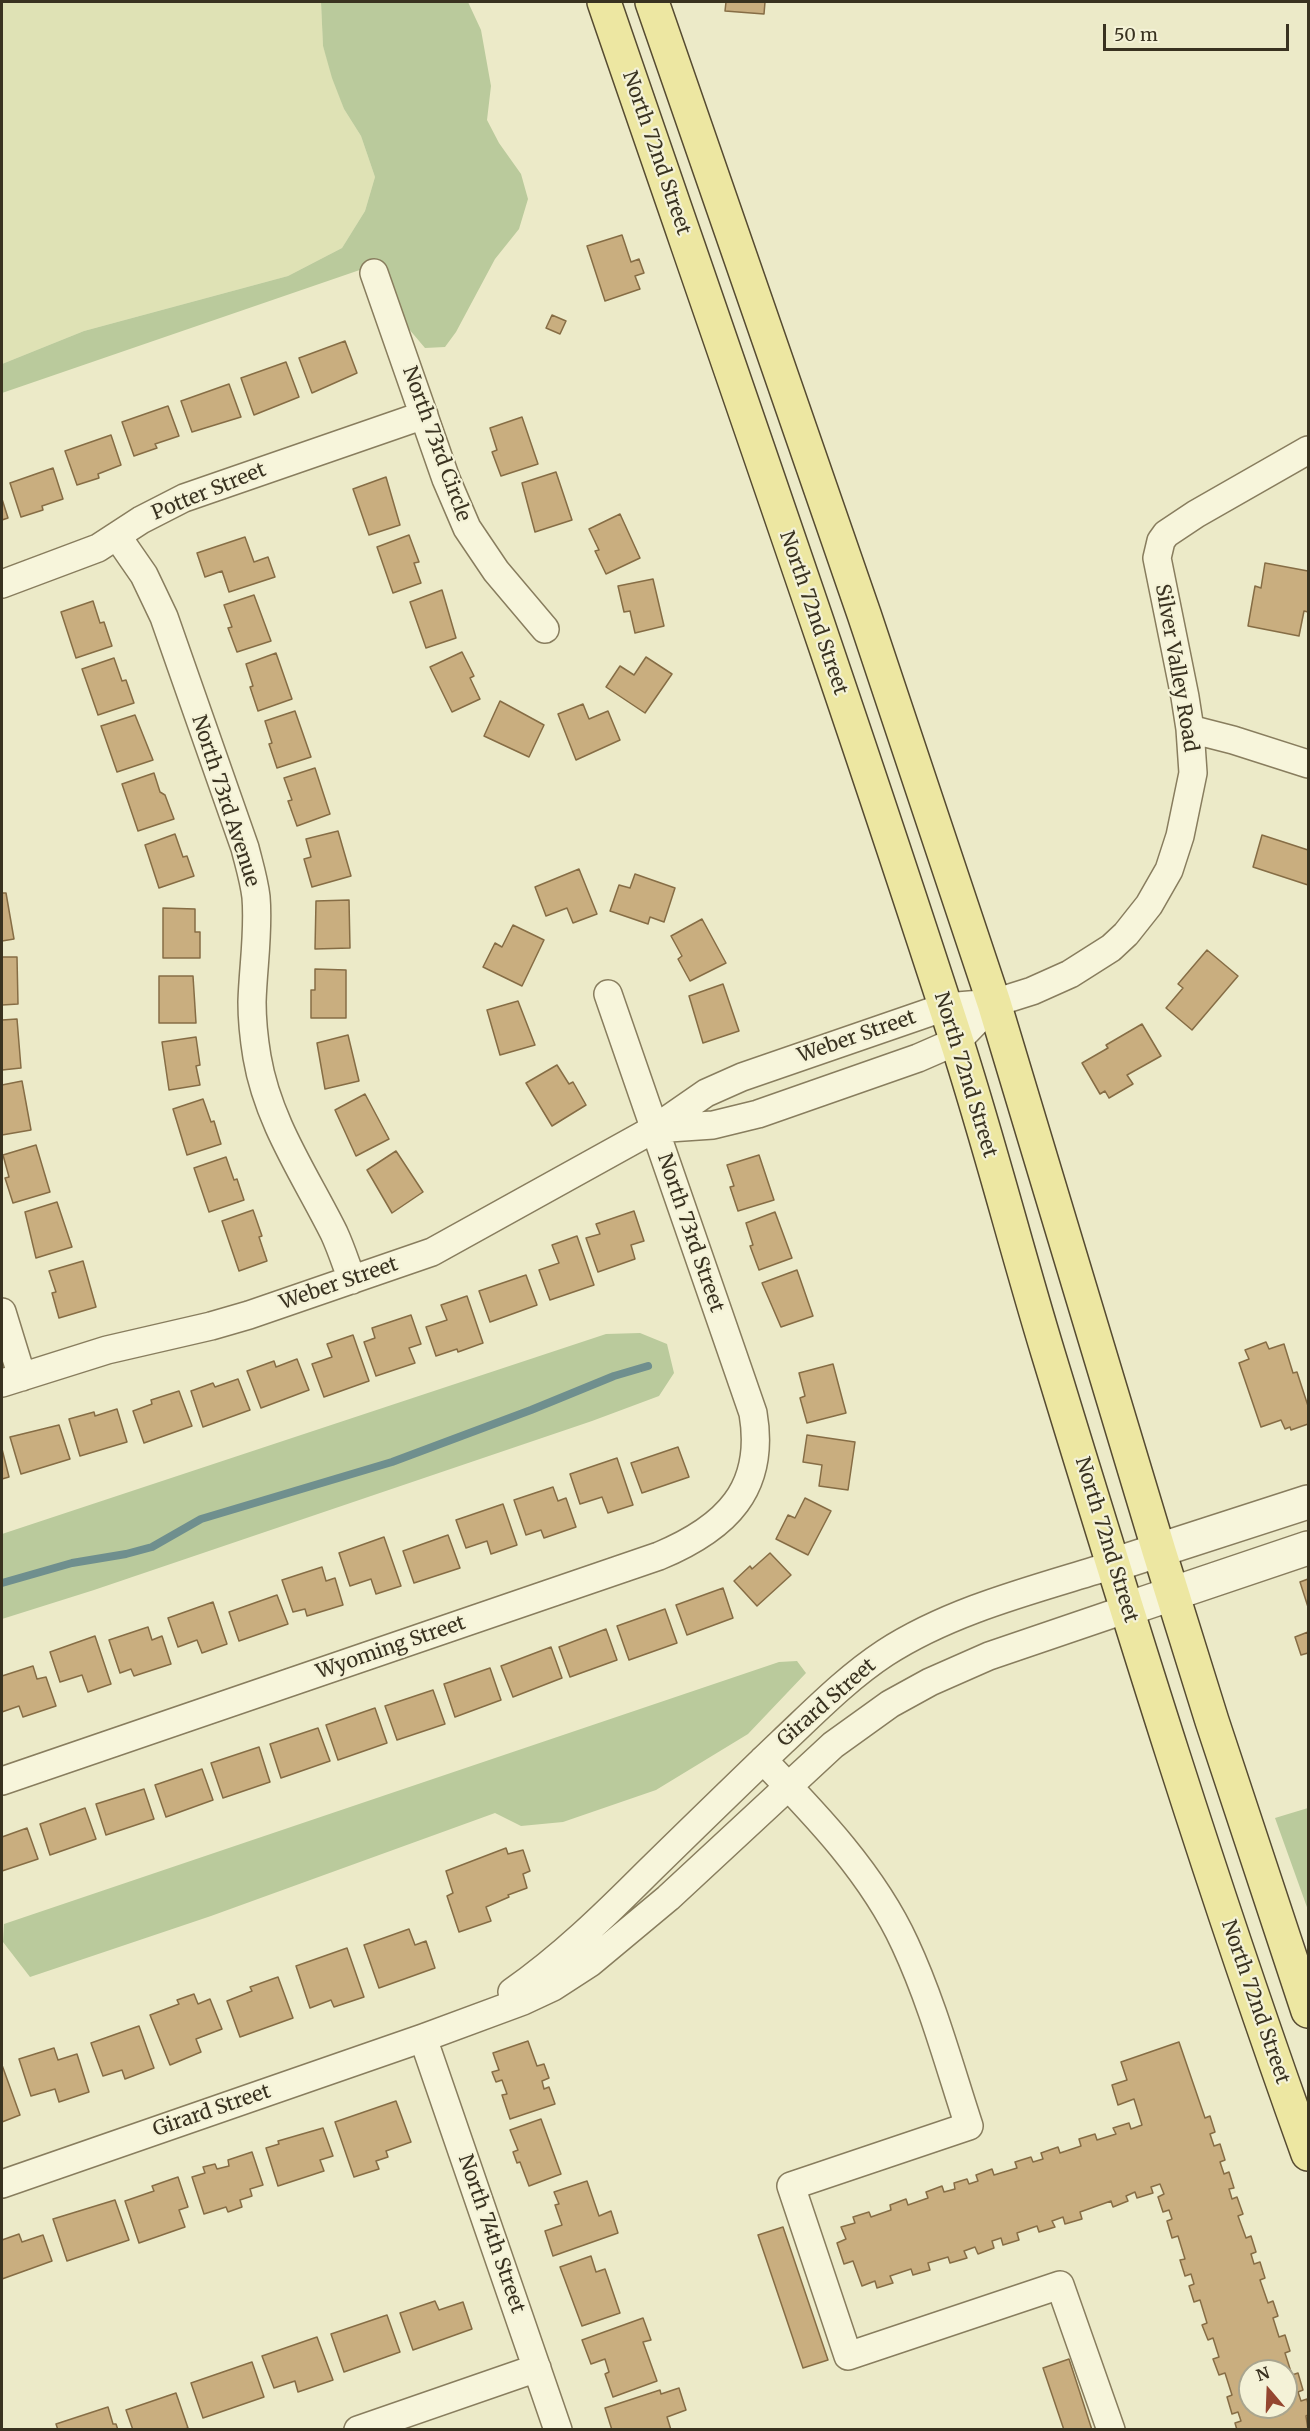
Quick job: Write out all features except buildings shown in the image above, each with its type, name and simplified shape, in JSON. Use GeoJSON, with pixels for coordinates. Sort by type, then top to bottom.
{"type":"FeatureCollection","features":[{"type":"Feature","properties":{"kind":"main road","name":"North 72nd Street"},"geometry":{"type":"LineString","coordinates":[[604,2],[806,590],[957,1041],[1113,1565],[1226,1920],[1308,2154]]}},
{"type":"Feature","properties":{"kind":"main road"},"geometry":{"type":"LineString","coordinates":[[652,2],[864,614],[994,1003],[1172,1595],[1308,2011]]}},
{"type":"Feature","properties":{"kind":"street","name":"North 73rd Circle"},"geometry":{"type":"LineString","coordinates":[[374,273],[446,479],[467,528],[496,571],[545,629]]}},
{"type":"Feature","properties":{"kind":"street","name":"Potter Street"},"geometry":{"type":"LineString","coordinates":[[2,584],[80,556],[184,498],[424,415]]}},
{"type":"Feature","properties":{"kind":"street","name":"Silver Valley Road"},"geometry":{"type":"LineString","coordinates":[[994,1003],[1050,984],[1083,967],[1126,934],[1149,905],[1169,870],[1180,836],[1193,773],[1191,729],[1157,558],[1161,541],[1166,534],[1196,514],[1308,450]]}},
{"type":"Feature","properties":{"kind":"street","name":"North 73rd Avenue"},"geometry":{"type":"LineString","coordinates":[[117,536],[144,574],[159,606],[245,848],[256,898],[257,923],[252,1004],[257,1058],[271,1109],[290,1151],[336,1236],[352,1280]]}},
{"type":"Feature","properties":{"kind":"street"},"geometry":{"type":"LineString","coordinates":[[1191,729],[1308,764]]}},
{"type":"Feature","properties":{"kind":"street","name":"North 73rd Street"},"geometry":{"type":"LineString","coordinates":[[608,994],[753,1413],[757,1436],[752,1474]]}},
{"type":"Feature","properties":{"kind":"street","name":"Weber Street"},"geometry":{"type":"LineString","coordinates":[[12,1380],[142,1341],[212,1326],[432,1252],[654,1129],[706,1093],[742,1077],[945,1007],[994,1003]]}},
{"type":"Feature","properties":{"kind":"street","name":"Weber Street"},"geometry":{"type":"LineString","coordinates":[[654,1129],[713,1125],[758,1114],[918,1058],[957,1041],[994,1003]]}},
{"type":"Feature","properties":{"kind":"street"},"geometry":{"type":"LineString","coordinates":[[2,1312],[12,1380]]}},
{"type":"Feature","properties":{"kind":"street","name":"Wyoming Street"},"geometry":{"type":"LineString","coordinates":[[2,1781],[677,1548],[705,1533],[721,1520],[743,1491],[752,1474]]}},
{"type":"Feature","properties":{"kind":"street","name":"Girard Street"},"geometry":{"type":"LineString","coordinates":[[423,2038],[498,2002],[543,1971],[592,1928],[846,1681],[886,1652],[960,1616],[1308,1502]]}},
{"type":"Feature","properties":{"kind":"street","name":"Girard Street"},"geometry":{"type":"LineString","coordinates":[[2,2184],[423,2038],[523,2001],[553,1987],[590,1963],[668,1898],[833,1745],[905,1695],[988,1656],[1308,1548]]}},
{"type":"Feature","properties":{"kind":"street"},"geometry":{"type":"LineString","coordinates":[[763,1760],[855,1863],[882,1901],[905,1944],[924,1991],[969,2126],[791,2186],[848,2356],[1060,2285],[1111,2430]]}},
{"type":"Feature","properties":{"kind":"street","name":"North 74th Street"},"geometry":{"type":"LineString","coordinates":[[423,2038],[558,2430]]}},
{"type":"Feature","properties":{"kind":"street"},"geometry":{"type":"LineString","coordinates":[[358,2430],[537,2367]]}},
{"type":"Feature","properties":{"kind":"green space"},"geometry":{"type":"Polygon","coordinates":[[[2,2],[321,2],[323,46],[344,109],[361,136],[375,177],[365,211],[342,248],[288,276],[84,331],[2,364],[2,2]]]}},
{"type":"Feature","properties":{"kind":"green space"},"geometry":{"type":"Polygon","coordinates":[[[321,2],[468,2],[481,30],[491,86],[487,120],[499,143],[521,174],[528,199],[519,229],[495,259],[456,332],[445,347],[425,348],[403,322],[383,277],[383,262],[2,393],[2,364],[84,331],[288,276],[342,248],[365,211],[375,177],[361,136],[344,109],[332,78],[323,46],[321,2]]]}},
{"type":"Feature","properties":{"kind":"green space"},"geometry":{"type":"Polygon","coordinates":[[[640,1333],[667,1344],[674,1373],[659,1396],[592,1421],[2,1619],[2,1534],[606,1334],[640,1333]]]}},
{"type":"Feature","properties":{"kind":"green space"},"geometry":{"type":"Polygon","coordinates":[[[797,1661],[806,1673],[748,1734],[656,1790],[563,1822],[521,1826],[495,1813],[211,1916],[30,1977],[3,1942],[4,1924],[779,1662],[797,1661]]]}},
{"type":"Feature","properties":{"kind":"green space"},"geometry":{"type":"Polygon","coordinates":[[[1308,1808],[1308,1910],[1275,1818],[1308,1808]]]}},
{"type":"Feature","properties":{"kind":"waterway"},"geometry":{"type":"LineString","coordinates":[[2,1583],[72,1563],[152,1547],[201,1519],[392,1462],[614,1376],[648,1366]]}}]}
